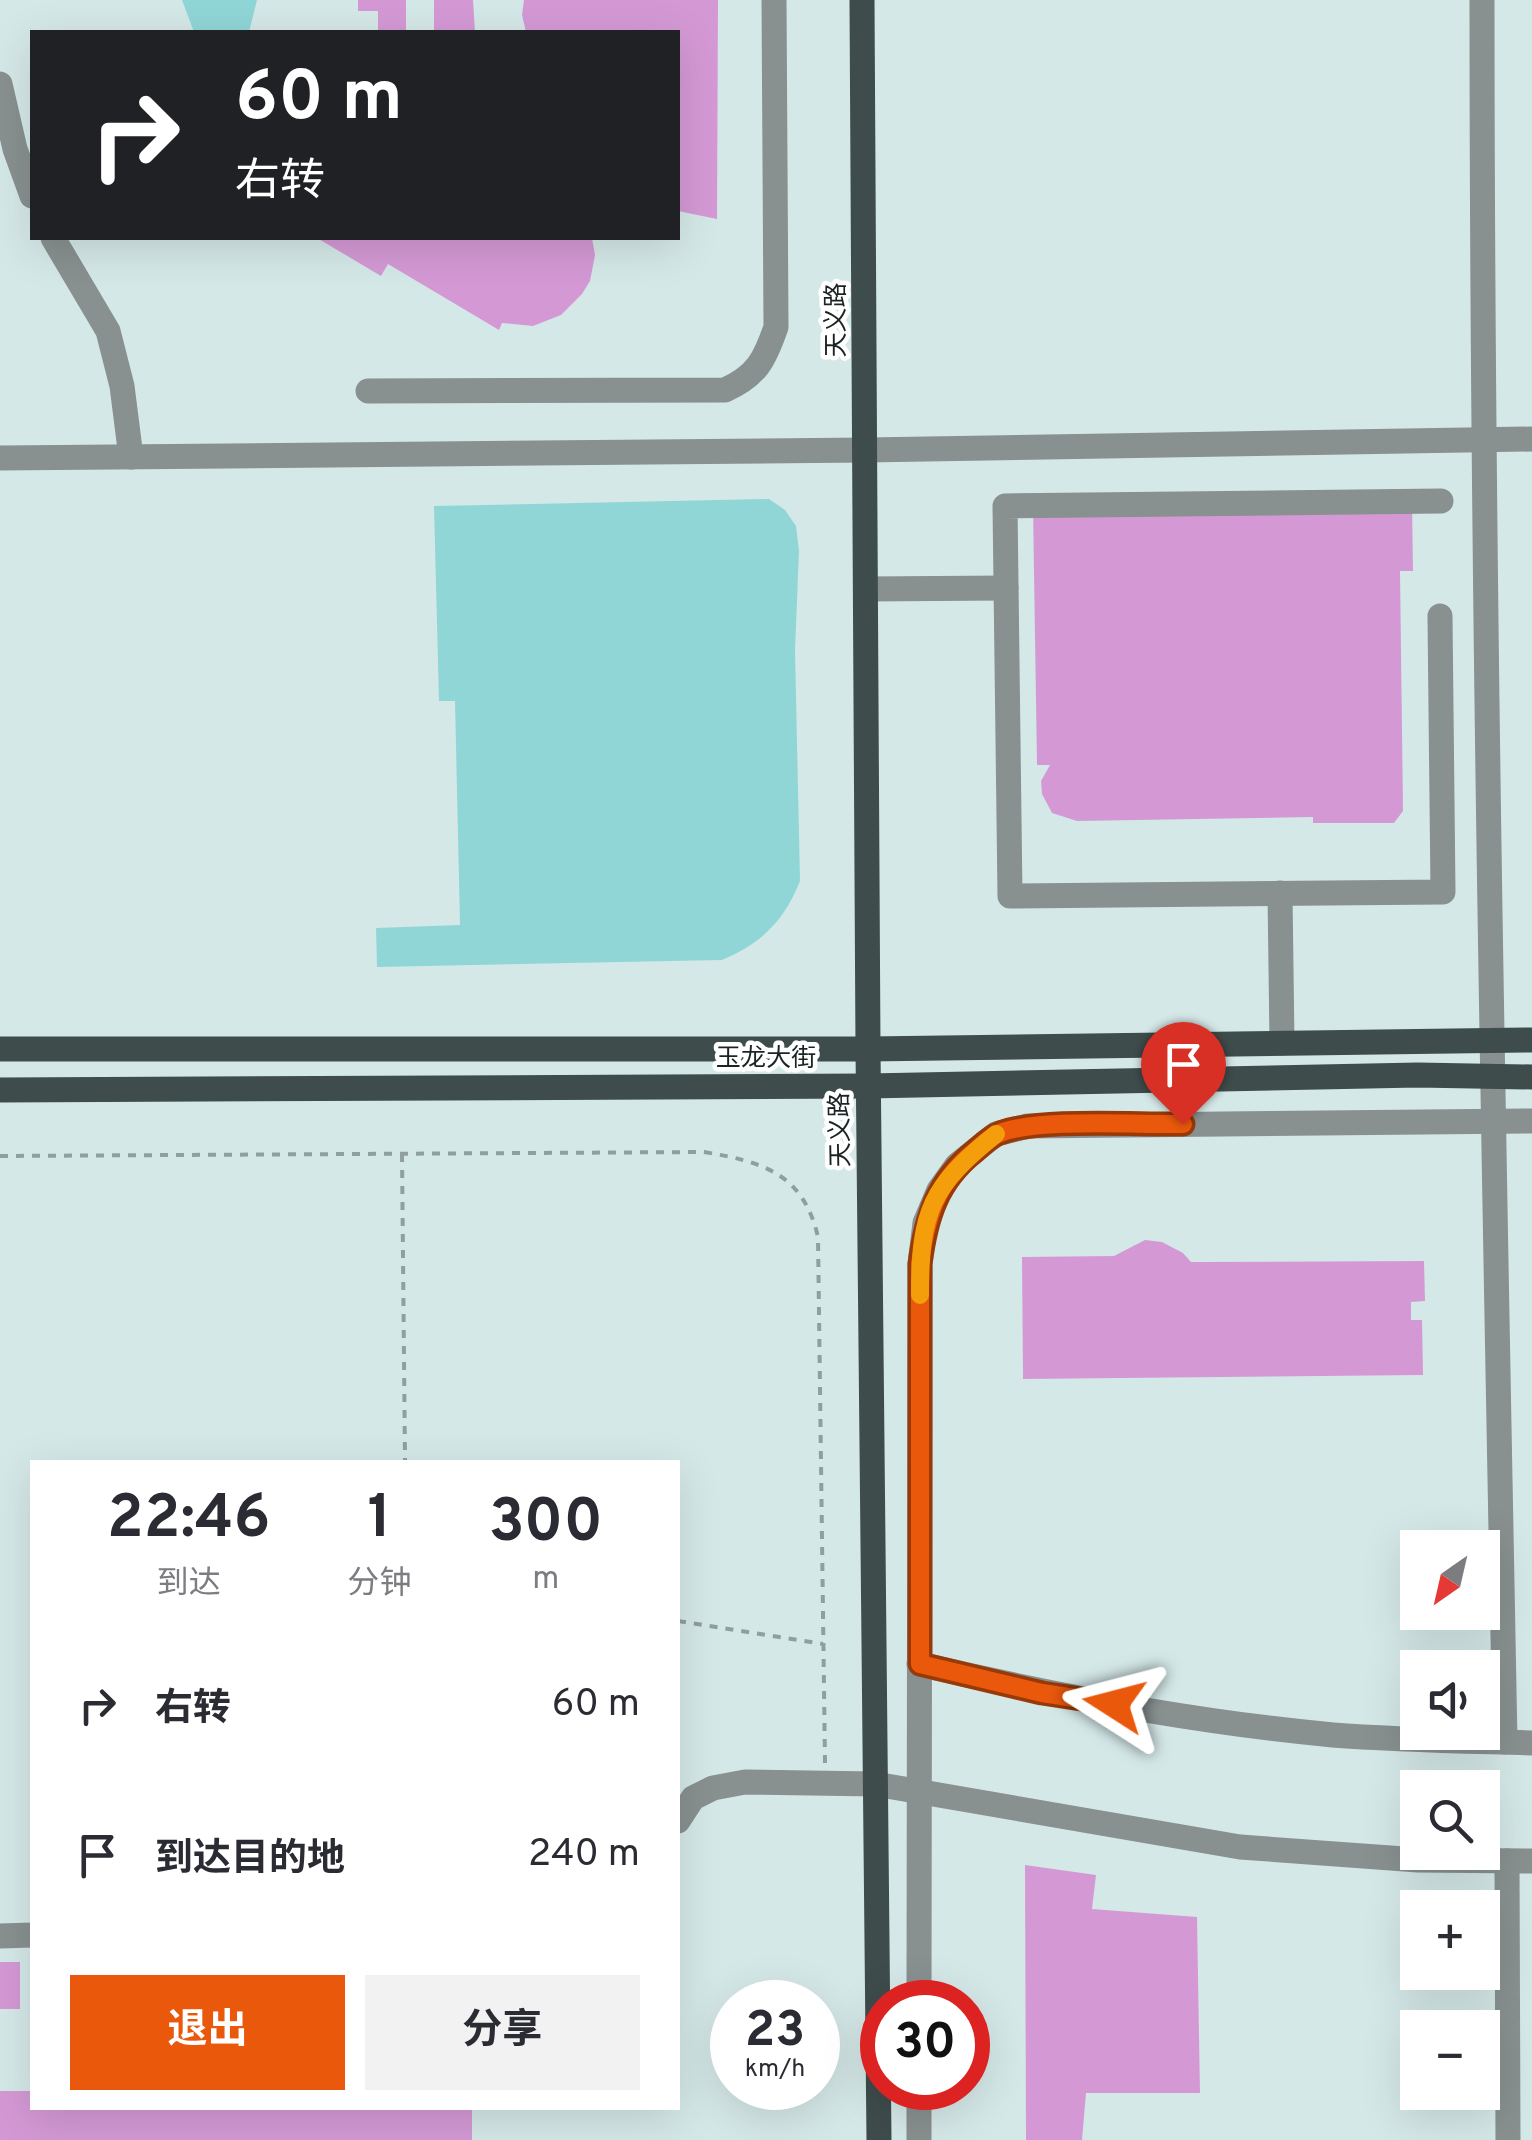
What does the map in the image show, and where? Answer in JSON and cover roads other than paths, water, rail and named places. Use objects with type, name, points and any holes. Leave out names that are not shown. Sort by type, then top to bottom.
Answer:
[{"type":"main road","name":"天义路","points":[[862,0],[879,2140]]},
{"type":"main road","name":"玉龙大街","points":[[0,1049],[868,1049],[1532,1040]]},
{"type":"main road","name":"玉龙大街","points":[[0,1090],[868,1086],[1418,1074],[1532,1077]]},
{"type":"street","points":[[368,390],[726,390],[748,380],[767,354],[776,326],[774,0]]},
{"type":"street","points":[[1482,0],[1492,1076],[1506,1742]]},
{"type":"street","points":[[0,84],[15,150],[30,191]]},
{"type":"street","points":[[53,240],[108,331],[122,386],[130,456]]},
{"type":"street","points":[[0,458],[1532,439]]},
{"type":"street","points":[[1440,616],[1443,892],[1010,896],[1005,506],[1441,501]]},
{"type":"street","points":[[866,590],[1006,588]]},
{"type":"street","points":[[1280,894],[1282,1043]]},
{"type":"street","points":[[919,1980],[920,1264],[925,1223],[939,1190],[957,1165],[996,1134],[1028,1126],[1532,1121]]},
{"type":"street","points":[[920,1664],[1042,1693],[1223,1722],[1335,1735],[1532,1743]]},
{"type":"street","points":[[680,1818],[692,1798],[712,1788],[745,1782],[875,1784],[1240,1847],[1418,1860],[1520,1861],[1508,2140]]},
{"type":"street","points":[[0,1936],[30,1936]]},
{"type":"street","points":[[919,2110],[919,2140]]}]
